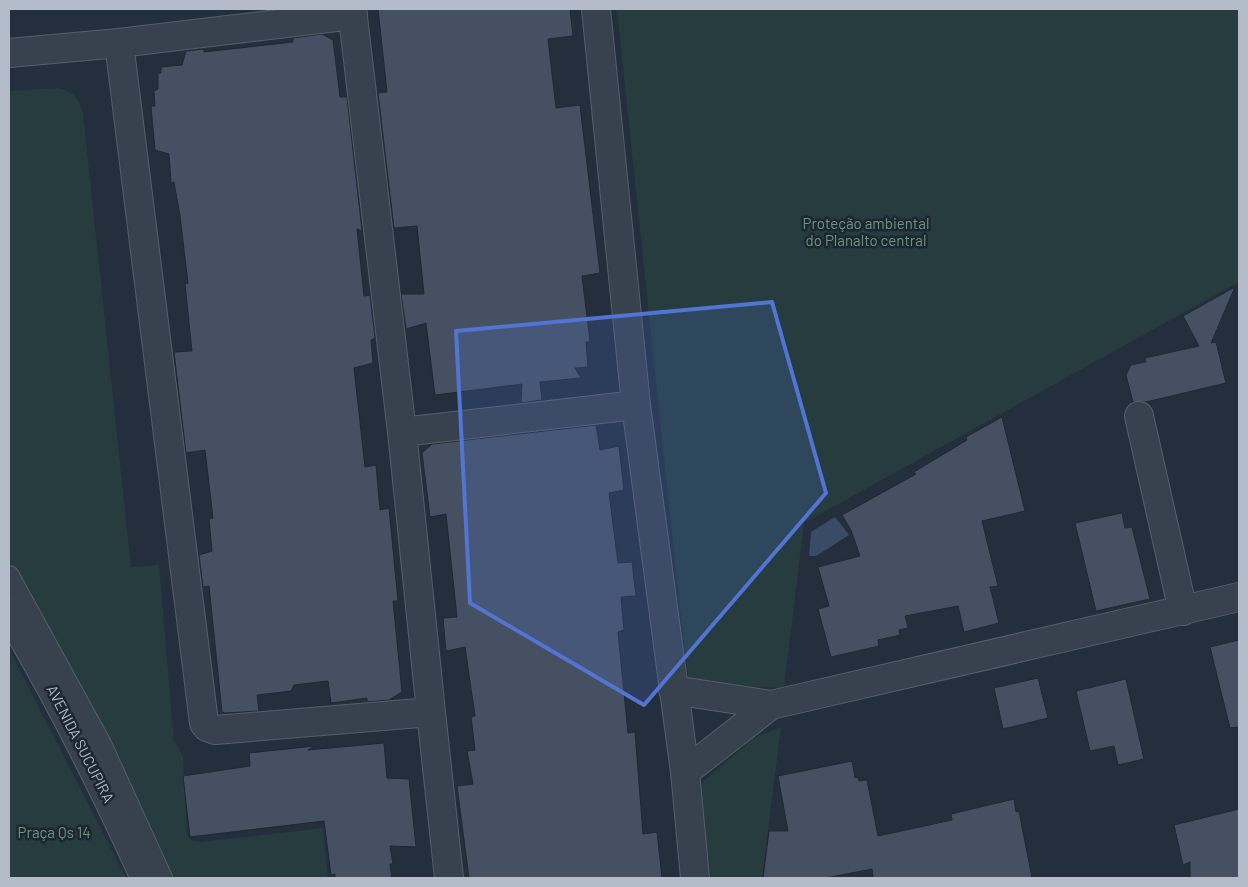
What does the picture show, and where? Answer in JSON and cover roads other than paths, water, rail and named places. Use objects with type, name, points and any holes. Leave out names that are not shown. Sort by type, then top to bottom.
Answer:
[{"type":"street","points":[[596,9],[636,406],[685,772],[694,878]]},
{"type":"street","points":[[9,54],[120,43],[353,12],[402,432],[450,878]]},
{"type":"street","points":[[120,43],[204,722],[207,727],[215,730],[431,712]]},
{"type":"street","points":[[402,432],[636,406]]},
{"type":"street","points":[[1139,416],[1183,611]]},
{"type":"street","points":[[9,576],[101,744],[162,878]]},
{"type":"street","points":[[673,690],[771,705],[1239,598]]},
{"type":"street","name":"AVENIDA SUCUPIRA","points":[[9,614],[42,668],[77,736],[144,878]]},
{"type":"street","points":[[685,772],[771,705]]},
{"type":"water","points":[[835,517],[849,535],[816,556],[809,556],[811,532]]},
{"type":"park label","name":"Proteção ambiental do Planalto central","points":[[866,232]]},
{"type":"park label","name":"Praça Qs 14","points":[[54,833]]}]
